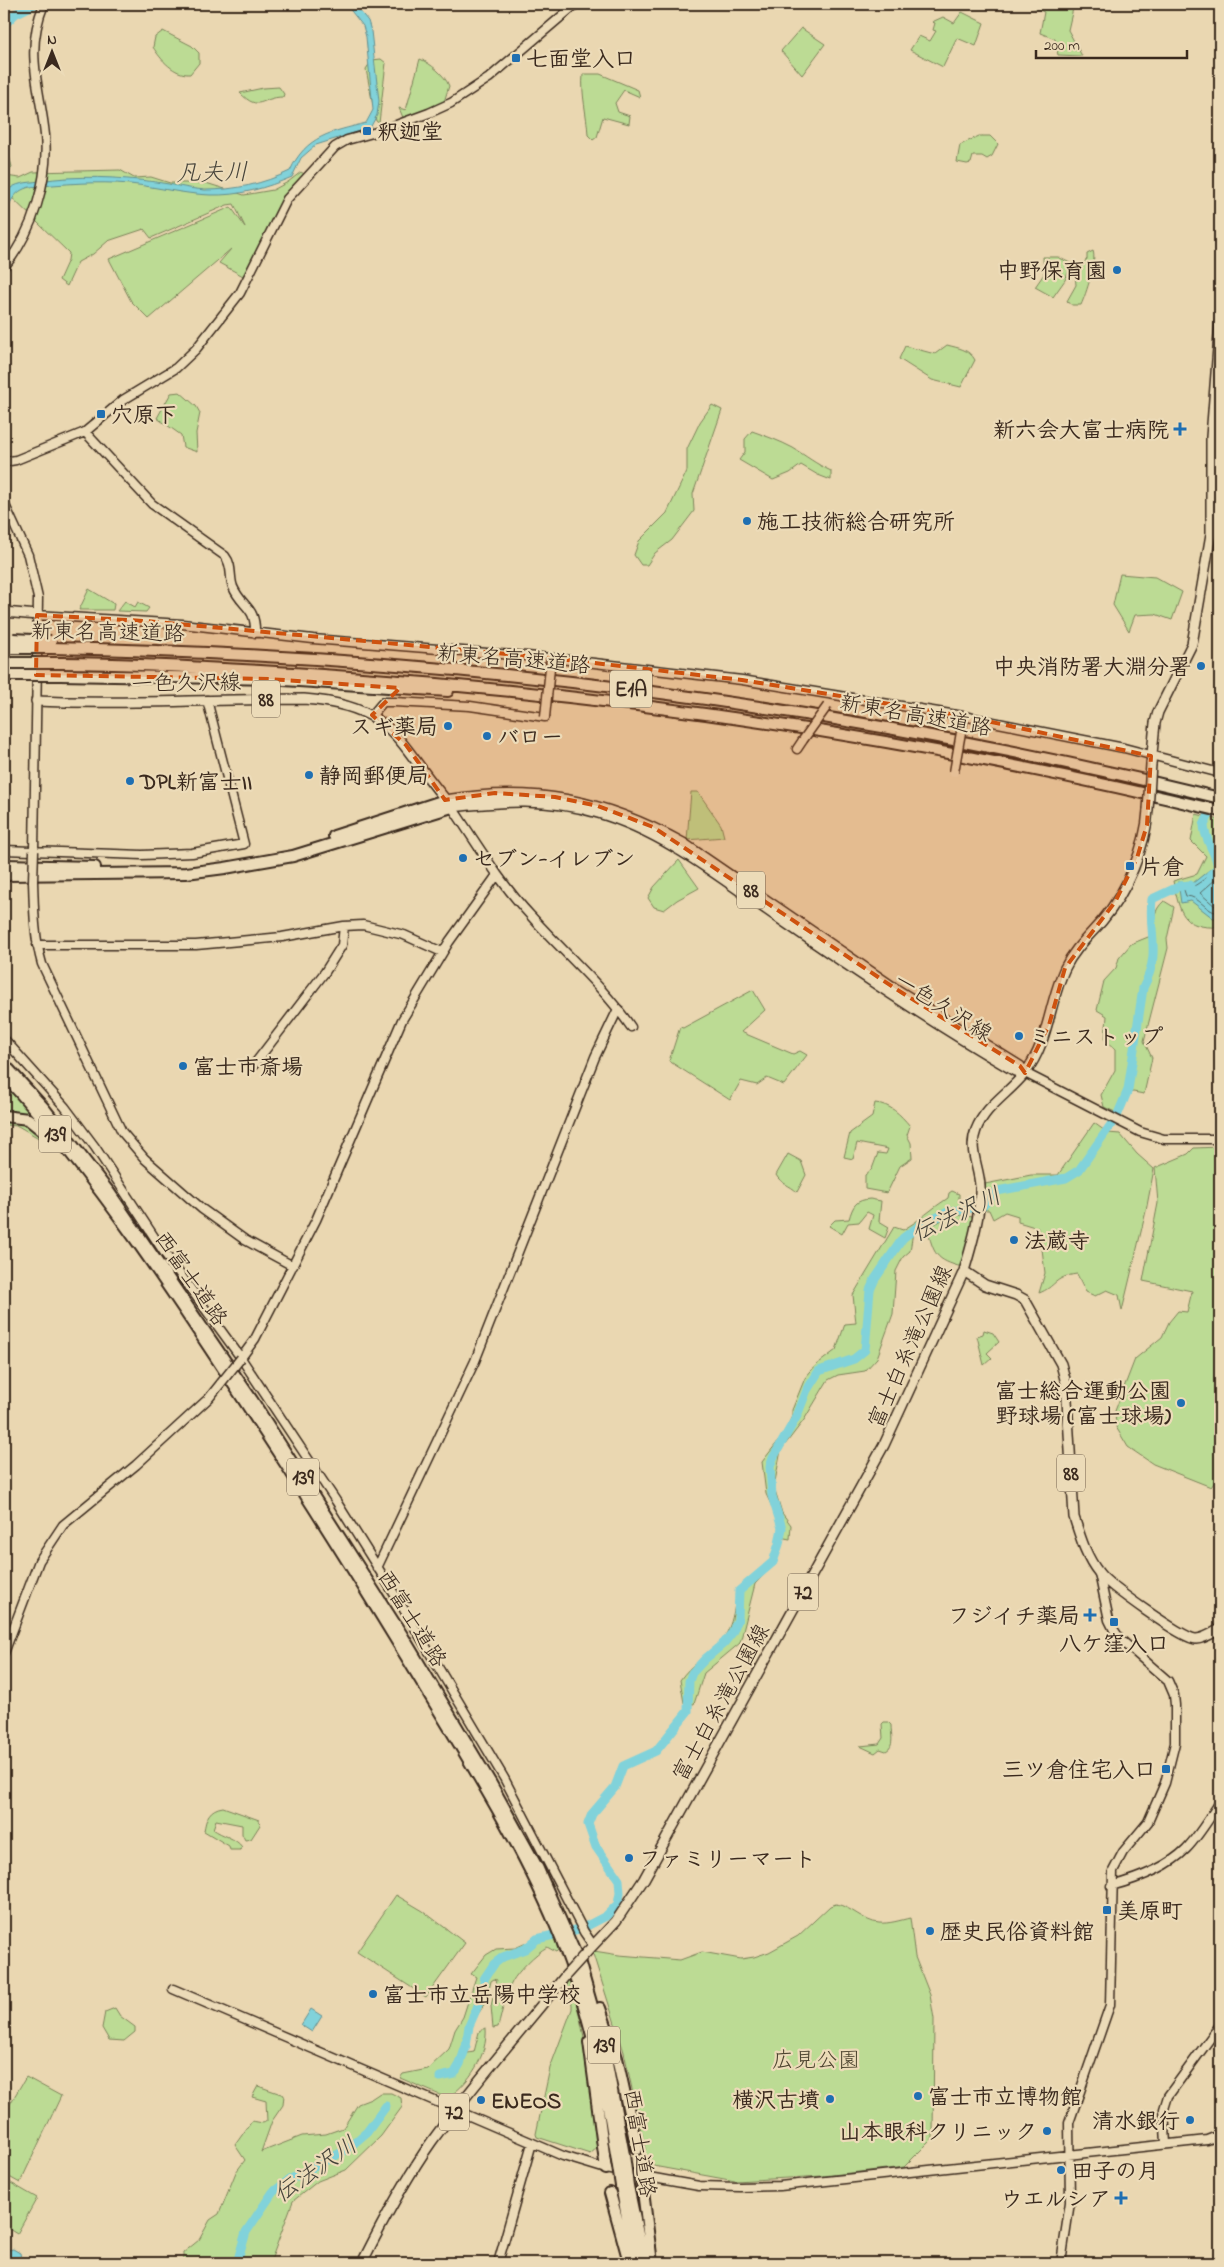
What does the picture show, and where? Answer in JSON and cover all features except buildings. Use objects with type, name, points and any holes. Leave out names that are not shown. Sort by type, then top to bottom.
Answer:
[{"type":"highway","name":"新東名高速道路","points":[[8,643],[203,652],[498,675],[734,702],[920,733],[1031,755],[1220,798]]},
{"type":"highway","name":"新東名高速道路","points":[[4,663],[60,663],[271,672],[436,683],[628,704],[759,722],[947,753],[1220,811]]},
{"type":"highway","points":[[4,675],[60,674],[269,679],[628,704]]},
{"type":"highway","points":[[4,865],[139,868],[223,862],[289,850],[448,803]]},
{"type":"highway","points":[[4,875],[186,873],[225,868],[293,856],[448,803]]},
{"type":"highway","points":[[4,1054],[44,1102],[106,1194]]},
{"type":"highway","name":"西富士道路","points":[[4,1064],[44,1108],[106,1194],[220,1364],[352,1568],[500,1816],[557,1920],[565,1942],[594,2038],[620,2154]]},
{"type":"highway","name":"西富士道路","points":[[4,1075],[106,1194]]},
{"type":"highway","points":[[4,1116],[17,1116],[28,1119],[43,1130],[106,1194]]},
{"type":"highway","points":[[565,1942],[588,2037],[606,2170]]},
{"type":"highway","name":"西富士道路","points":[[565,1942],[580,1964],[604,2048],[636,2263]]},
{"type":"highway","points":[[580,1964],[591,1986],[610,2038],[637,2150]]},
{"type":"highway","points":[[641,2175],[652,2263]]},
{"type":"highway","name":"西富士道路","points":[[625,2186],[644,2263]]},
{"type":"highway","points":[[610,2192],[630,2263]]},
{"type":"main road","name":"富士白糸滝公園線","points":[[362,2263],[402,2188],[432,2142],[566,1975],[616,1921],[644,1879],[884,1445],[964,1271],[972,1245],[980,1186],[972,1146],[975,1132],[986,1113],[1025,1073],[1037,1053],[1049,1025],[1065,968],[1084,940],[1109,911],[1144,841],[1155,723],[1158,712],[1192,644],[1212,534],[1211,437],[1220,322]]},
{"type":"main road","points":[[4,612],[38,615]]},
{"type":"main road","name":"一色久沢線","points":[[36,702],[104,704],[207,700],[325,701],[358,709],[372,715],[391,729],[406,745],[448,803],[528,801],[555,803],[597,812],[630,824],[691,859],[954,1036],[1015,1071],[1025,1073]]},
{"type":"main road","name":"88","points":[[964,1271],[985,1285],[1024,1300],[1061,1364],[1067,1389],[1074,1517],[1080,1538],[1099,1573],[1126,1596],[1186,1637],[1201,1638],[1220,1629]]},
{"type":"street","points":[[4,267],[15,252],[29,224],[42,178],[45,136],[33,54],[37,24],[44,4]]},
{"type":"street","points":[[4,462],[16,460],[85,432],[123,400],[176,368],[196,349],[240,293],[287,199],[335,147],[346,140],[420,117],[451,103],[490,78],[576,4]]},
{"type":"street","points":[[85,432],[152,504],[225,556],[229,561],[232,586],[255,618],[255,633]]},
{"type":"street","points":[[4,503],[28,555],[38,598],[33,881],[34,923],[37,945],[48,979],[122,1132],[145,1159],[202,1209],[245,1240],[293,1266]]},
{"type":"street","points":[[38,615],[154,621],[255,633],[436,650],[551,658],[742,680],[836,695],[1124,748],[1151,760],[1220,773]]},
{"type":"street","points":[[372,715],[383,702],[394,702],[470,706],[545,717],[551,658]]},
{"type":"street","points":[[797,749],[836,695]]},
{"type":"street","points":[[4,850],[142,855],[192,853],[244,844],[207,700]]},
{"type":"street","points":[[954,774],[963,719]]},
{"type":"street","points":[[448,803],[497,875],[529,915],[618,1009],[631,1027]]},
{"type":"street","points":[[4,1653],[39,1561],[63,1525],[136,1465],[209,1398],[255,1340],[316,1220],[402,1020],[442,952],[497,875]]},
{"type":"street","points":[[37,945],[196,945],[282,937],[344,926],[364,925],[404,935],[442,952]]},
{"type":"street","points":[[253,1066],[325,972],[342,946],[344,926]]},
{"type":"street","points":[[377,1568],[475,1361],[596,1057],[618,1009]]},
{"type":"street","points":[[4,1039],[65,1107],[95,1147],[166,1254],[241,1358],[377,1568],[504,1778],[579,1923],[593,1945]]},
{"type":"street","points":[[1025,1073],[1125,1126],[1164,1139],[1220,1139]]},
{"type":"street","points":[[1061,2263],[1070,2202],[1068,2138],[1071,2115],[1099,2041],[1110,2005],[1111,1886],[1115,1864],[1148,1822],[1165,1783],[1176,1743],[1174,1694],[1168,1681],[1120,1638],[1114,1630],[1109,1620],[1099,1573]]},
{"type":"street","points":[[1111,1886],[1132,1880],[1158,1867],[1187,1848],[1220,1802]]},
{"type":"street","points":[[173,1989],[563,2156],[606,2170],[699,2186],[780,2186],[1069,2153],[1207,2140],[1220,2135]]},
{"type":"street","points":[[1166,2144],[1164,2109],[1168,2096],[1220,2025]]},
{"type":"street","points":[[498,2263],[532,2143]]},
{"type":"highlighted area","points":[[37,615],[145,621],[551,658],[742,680],[963,716],[1151,756],[1147,825],[1137,858],[1115,902],[1065,968],[1049,1025],[1025,1073],[1020,1066],[896,989],[653,827],[598,806],[555,797],[495,793],[445,800],[406,745],[372,715],[400,688],[269,679],[36,675]]},
{"type":"green space","points":[[1027,4],[1074,4],[1068,30],[1082,56],[1058,55],[1055,39],[1040,33],[1044,12]]},
{"type":"green space","points":[[962,12],[984,23],[976,46],[957,38],[943,67],[910,50],[919,36],[930,41],[936,31],[933,30],[935,23],[932,22],[943,17],[954,23]]},
{"type":"green space","points":[[801,28],[825,44],[802,75],[781,51]]},
{"type":"green space","points":[[163,31],[192,46],[199,53],[199,63],[190,74],[184,74],[173,69],[164,62],[153,47],[155,37]]},
{"type":"green space","points":[[381,59],[386,63],[379,123],[376,121],[366,69],[372,60]]},
{"type":"green space","points":[[420,59],[437,70],[449,86],[444,102],[439,106],[404,120],[399,108],[406,110]]},
{"type":"green space","points":[[583,74],[600,74],[638,90],[640,97],[624,90],[615,103],[618,112],[630,116],[629,124],[603,117],[597,137],[593,140],[588,135]]},
{"type":"green space","points":[[279,87],[284,94],[283,97],[257,103],[252,102],[240,93],[263,88]]},
{"type":"green space","points":[[979,136],[990,136],[998,144],[992,156],[987,159],[982,156],[973,156],[971,163],[967,164],[957,162],[960,145]]},
{"type":"green space","points":[[6,145],[12,167],[5,176],[20,178],[33,172],[120,170],[134,178],[151,177],[170,183],[206,183],[244,195],[273,190],[301,172],[304,174],[280,205],[245,277],[219,263],[231,249],[149,319],[131,301],[109,259],[231,207],[245,227],[234,204],[227,205],[151,238],[144,229],[108,241],[93,254],[78,262],[67,286],[59,280],[69,253],[6,192],[4,196],[4,147]]},
{"type":"green space","points":[[1093,251],[1094,262],[1083,300],[1081,305],[1072,305],[1067,301],[1076,285],[1075,274],[1087,259],[1087,254]]},
{"type":"green space","points":[[1043,257],[1058,257],[1072,264],[1065,280],[1053,297],[1035,287],[1044,274]]},
{"type":"green space","points":[[947,345],[966,351],[975,360],[961,387],[932,380],[899,359],[905,346],[935,354]]},
{"type":"green space","points":[[180,392],[196,406],[200,413],[196,433],[197,452],[183,447],[181,435],[157,418],[171,393]]},
{"type":"green space","points":[[712,405],[722,410],[693,494],[694,511],[672,540],[655,553],[647,565],[641,565],[634,555],[639,541],[667,513],[687,471],[687,449],[700,422]]},
{"type":"green space","points":[[752,431],[788,445],[831,471],[831,480],[801,465],[790,473],[773,480],[739,460],[745,452],[745,439]]},
{"type":"green space","points":[[1120,574],[1155,577],[1182,592],[1172,620],[1155,614],[1135,615],[1129,631],[1113,605]]},
{"type":"green space","points":[[89,589],[114,604],[113,610],[79,610]]},
{"type":"green space","points":[[125,601],[135,607],[138,602],[149,608],[146,612],[117,611]]},
{"type":"green space","points":[[691,792],[698,792],[721,825],[724,837],[687,840]]},
{"type":"green space","points":[[1196,814],[1220,820],[1220,927],[1207,927],[1190,922],[1181,910],[1173,881],[1197,874],[1206,856],[1191,841]]},
{"type":"green space","points":[[679,860],[699,888],[677,900],[664,910],[654,907],[648,898],[654,887]]},
{"type":"green space","points":[[1164,901],[1174,907],[1167,939],[1168,948],[1144,1041],[1152,1058],[1144,1094],[1133,1092],[1124,1094],[1123,1106],[1115,1112],[1104,1107],[1101,1095],[1115,1070],[1115,1049],[1105,1040],[1107,1016],[1097,1010],[1104,981],[1116,968],[1119,958],[1131,944],[1153,935],[1154,916]]},
{"type":"green space","points":[[753,990],[765,1010],[741,1032],[793,1054],[800,1051],[807,1055],[784,1085],[767,1078],[757,1085],[741,1081],[730,1100],[669,1061],[680,1027],[683,1028]]},
{"type":"green space","points":[[4,1080],[49,1131],[42,1140],[18,1126],[4,1125]]},
{"type":"green space","points":[[875,1103],[885,1105],[894,1110],[910,1126],[907,1135],[911,1143],[912,1158],[900,1166],[887,1193],[865,1189],[865,1175],[872,1169],[878,1153],[886,1154],[888,1149],[857,1143],[853,1159],[844,1157],[850,1133],[872,1117]]},
{"type":"green space","points":[[1094,1123],[1108,1133],[1120,1134],[1137,1154],[1154,1169],[1122,1311],[1119,1295],[1107,1290],[1095,1296],[1086,1292],[1077,1274],[1063,1277],[1045,1291],[1039,1293],[1045,1273],[1042,1249],[1035,1244],[1038,1228],[1018,1222],[1018,1216],[1005,1212],[993,1219],[989,1210],[982,1210],[985,1184],[1031,1175],[1058,1175]]},
{"type":"green space","points":[[1220,1147],[1220,1475],[1211,1487],[1153,1464],[1128,1447],[1116,1427],[1115,1411],[1135,1359],[1162,1337],[1169,1322],[1178,1311],[1187,1312],[1192,1291],[1143,1281],[1158,1203],[1155,1168],[1188,1154],[1194,1148]]},
{"type":"green space","points":[[788,1154],[801,1161],[806,1175],[797,1192],[776,1175]]},
{"type":"green space","points":[[952,1191],[959,1194],[959,1201],[970,1200],[972,1211],[948,1210],[913,1232],[910,1251],[903,1257],[896,1271],[893,1314],[877,1358],[865,1371],[838,1375],[828,1380],[804,1420],[781,1450],[774,1487],[782,1513],[791,1525],[790,1539],[779,1537],[779,1522],[766,1494],[762,1462],[783,1435],[792,1416],[792,1410],[805,1378],[816,1365],[836,1350],[845,1324],[856,1323],[853,1295],[894,1227],[903,1230],[948,1198],[949,1193]]},
{"type":"green space","points":[[870,1199],[881,1201],[879,1221],[889,1227],[885,1238],[869,1229],[873,1215],[867,1212],[859,1222],[848,1223],[842,1234],[829,1226],[835,1220],[849,1219],[852,1210],[858,1202]]},
{"type":"green space","points":[[959,1215],[973,1217],[971,1237],[962,1267],[946,1262],[937,1255],[927,1228],[948,1217]]},
{"type":"green space","points":[[984,1330],[993,1333],[999,1342],[987,1353],[992,1358],[984,1365],[977,1336],[983,1334]]},
{"type":"green space","points":[[773,1562],[755,1584],[740,1643],[704,1673],[694,1704],[684,1703],[680,1680],[684,1674],[715,1648],[725,1636],[729,1629],[735,1606],[737,1590],[767,1564]]},
{"type":"green space","points":[[888,1722],[891,1725],[892,1740],[889,1749],[886,1751],[880,1749],[875,1753],[860,1746],[879,1744],[883,1738],[882,1724]]},
{"type":"green space","points":[[223,1807],[259,1820],[260,1825],[251,1839],[245,1840],[242,1834],[242,1825],[216,1820],[213,1829],[236,1841],[242,1847],[240,1850],[230,1850],[229,1846],[204,1831],[211,1812]]},
{"type":"green space","points":[[396,1895],[423,1911],[465,1943],[426,1997],[357,1952]]},
{"type":"green space","name":"広見公園","points":[[836,1904],[879,1923],[895,1922],[910,1918],[915,1957],[930,1995],[934,2019],[933,2138],[904,2167],[823,2176],[735,2181],[648,2165],[642,2158],[645,2149],[624,2052],[593,1954],[594,1951],[680,1960],[702,1952],[741,1959],[754,1957],[769,1952],[798,1936],[830,1906]]},
{"type":"green space","points":[[553,1931],[558,1950],[556,1952],[547,1947],[518,1973],[507,1993],[498,2027],[493,2028],[491,2006],[497,1980],[491,1981],[486,2002],[471,2025],[465,2047],[468,2053],[474,2052],[479,2032],[486,2028],[484,2048],[470,2077],[463,2085],[447,2098],[400,2078],[403,2074],[428,2069],[449,2049],[455,2030],[463,2017],[476,1977],[471,1974],[486,1955],[496,1949],[515,1948]]},
{"type":"green space","points":[[569,1977],[584,2037],[599,2139],[597,2148],[590,2154],[537,2137],[536,2134],[550,2068],[572,2009],[566,1983],[566,1979]]},
{"type":"green space","points":[[115,2008],[120,2016],[135,2027],[135,2032],[124,2041],[109,2040],[102,2028],[105,2012]]},
{"type":"green space","points":[[26,2077],[61,2096],[20,2183],[4,2174],[4,2114]]},
{"type":"green space","points":[[258,2086],[284,2095],[283,2105],[272,2121],[261,2152],[302,2136],[326,2134],[343,2128],[358,2104],[380,2093],[391,2093],[401,2098],[402,2107],[381,2136],[346,2170],[318,2181],[293,2201],[270,2263],[183,2263],[183,2253],[199,2240],[210,2220],[219,2214],[236,2172],[245,2160],[235,2145],[252,2121],[263,2123],[267,2121],[266,2101],[252,2097]]},
{"type":"green space","points":[[4,2179],[37,2198],[17,2234],[4,2226]]},
{"type":"water","points":[[342,4],[354,4],[368,21],[371,31],[379,101],[377,115],[370,128],[316,145],[301,158],[292,177],[252,190],[210,195],[130,184],[67,184],[30,187],[16,195],[10,203],[4,218],[4,202],[7,192],[13,186],[54,179],[83,177],[127,179],[205,190],[227,189],[259,183],[290,171],[296,159],[312,142],[342,129],[366,123],[373,110],[366,37],[363,26],[348,7]]},
{"type":"water","points":[[1213,867],[1220,868],[1220,918],[1213,918],[1191,901],[1181,903],[1178,882],[1193,883]]},
{"type":"water","points":[[311,2009],[322,2016],[312,2032],[301,2025]]},
{"type":"water","points":[[13,2249],[20,2253],[21,2258],[18,2263],[4,2263],[4,2257],[8,2250]]},
{"type":"waterway","points":[[4,25],[15,14],[35,4]]},
{"type":"waterway","points":[[4,147],[4,155]]},
{"type":"waterway","name":"伝法沢川","points":[[1210,875],[1218,868],[1206,836],[1204,825],[1209,815],[1220,808]]},
{"type":"waterway","name":"伝法沢川","points":[[440,2077],[454,2074],[460,2064],[466,2046],[469,2026],[484,1992],[484,1979],[494,1964],[503,1957],[525,1949],[537,1939],[583,1928],[606,1916],[618,1904],[620,1893],[619,1880],[596,1847],[588,1824],[592,1814],[615,1787],[623,1766],[656,1751],[688,1711],[689,1681],[692,1673],[732,1633],[738,1619],[739,1591],[773,1562],[782,1528],[772,1496],[770,1467],[773,1458],[797,1416],[807,1390],[819,1371],[854,1359],[865,1350],[870,1290],[875,1279],[903,1238],[919,1226],[948,1212],[983,1206],[997,1191],[1066,1178],[1079,1170],[1117,1116],[1128,1090],[1143,988],[1152,964],[1152,899],[1180,886],[1190,885]]},
{"type":"waterway","name":"伝法沢川","points":[[237,2263],[246,2232],[273,2192],[289,2180],[346,2150],[367,2132],[386,2106]]},
{"type":"place","name":"七面堂入口","points":[[516,58]]},
{"type":"place","name":"釈迦堂","points":[[367,131]]},
{"type":"place","name":"中野保育園","points":[[1117,270]]},
{"type":"place","name":"穴原下","points":[[101,414]]},
{"type":"place","name":"新六会大富士病院","points":[[1180,429]]},
{"type":"place","name":"施工技術総合研究所","points":[[747,521]]},
{"type":"place","name":"中央消防署大淵分署","points":[[1201,666]]},
{"type":"place","name":"スギ薬局","points":[[448,726]]},
{"type":"place","name":"バロー","points":[[487,736]]},
{"type":"place","name":"静岡郵便局","points":[[309,775]]},
{"type":"place","name":"DPL新富士II","points":[[130,781]]},
{"type":"place","name":"セブン-イレブン","points":[[463,858]]},
{"type":"place","name":"片倉","points":[[1130,866]]},
{"type":"place","name":"ミニストップ","points":[[1019,1036]]},
{"type":"place","name":"富士市斎場","points":[[183,1066]]},
{"type":"place","name":"法蔵寺","points":[[1014,1240]]},
{"type":"place","name":"富士総合運動公園 野球場 (富士球場)","points":[[1181,1403]]},
{"type":"place","name":"フジイチ薬局","points":[[1090,1615]]},
{"type":"place","name":"八ケ窪入口","points":[[1114,1622]]},
{"type":"place","name":"三ツ倉住宅入口","points":[[1166,1769]]},
{"type":"place","name":"ファミリーマート","points":[[629,1858]]},
{"type":"place","name":"美原町","points":[[1107,1910]]},
{"type":"place","name":"歴史民俗資料館","points":[[930,1931]]},
{"type":"place","name":"富士市立岳陽中学校","points":[[373,1994]]},
{"type":"place","name":"富士市立博物館","points":[[918,2096]]},
{"type":"place","name":"横沢古墳","points":[[830,2099]]},
{"type":"place","name":"ENEOS","points":[[481,2100]]},
{"type":"place","name":"清水銀行","points":[[1190,2120]]},
{"type":"place","name":"山本眼科クリニック","points":[[1047,2131]]},
{"type":"place","name":"田子の月","points":[[1061,2170]]},
{"type":"place","name":"ウエルシア","points":[[1121,2198]]},
{"type":"water label","name":"凡夫川","points":[[212,172]]}]
